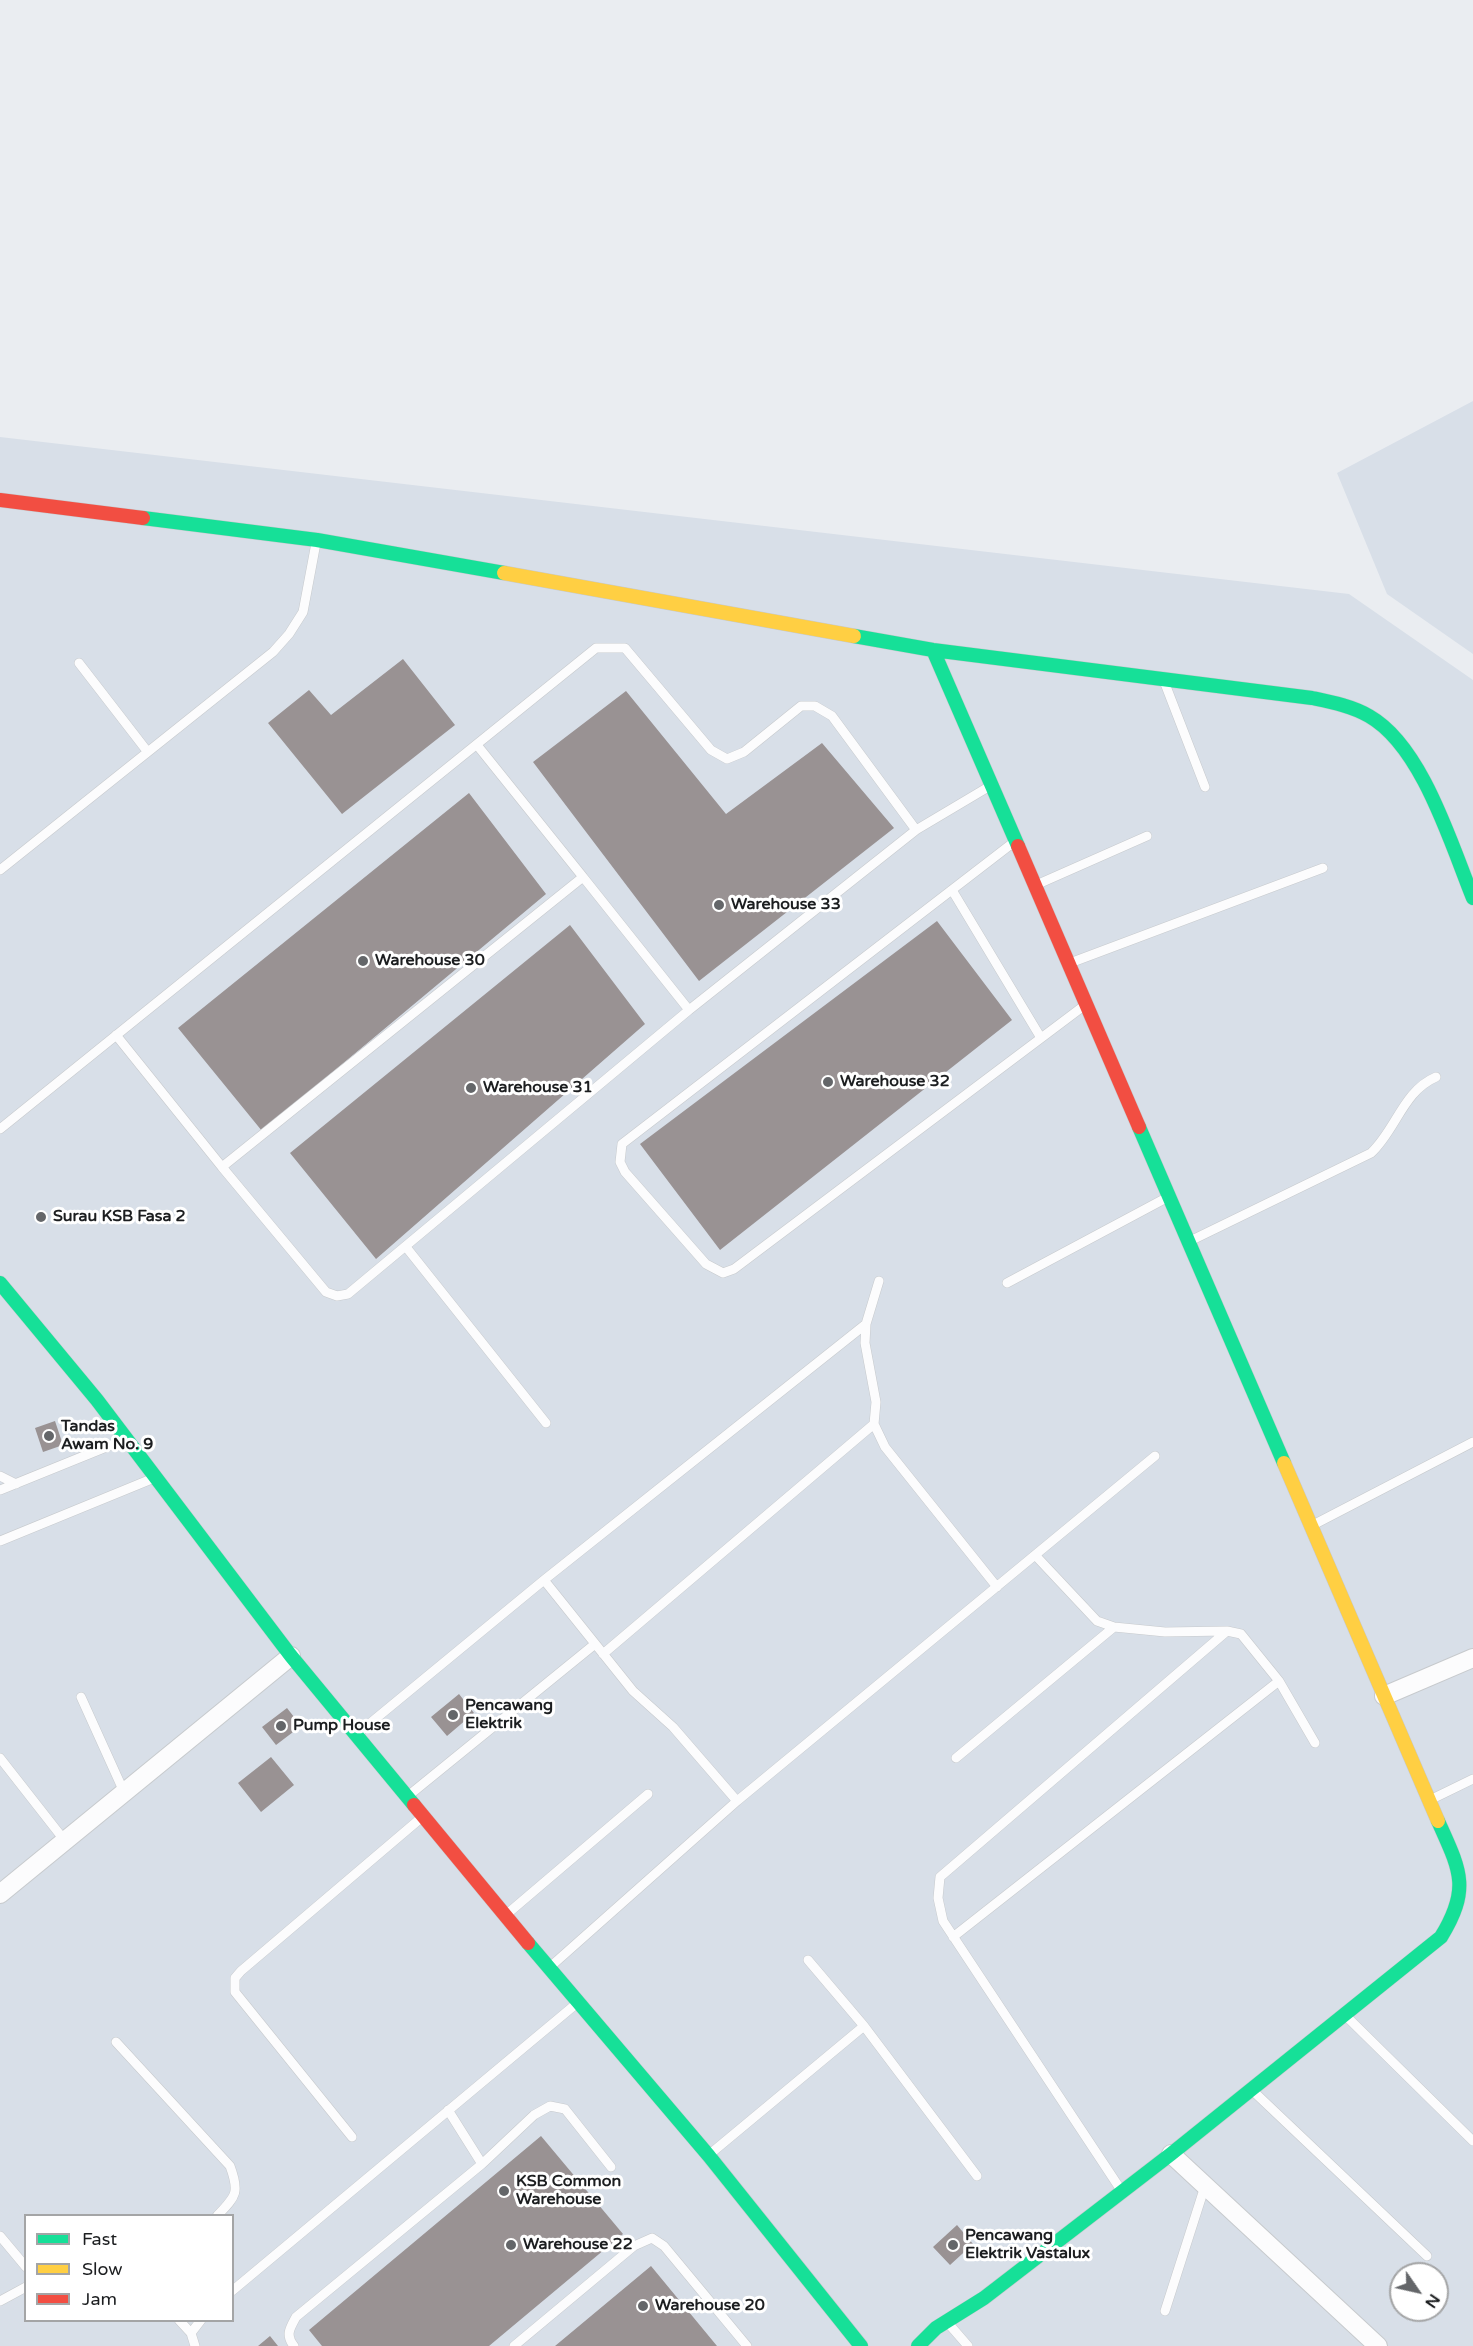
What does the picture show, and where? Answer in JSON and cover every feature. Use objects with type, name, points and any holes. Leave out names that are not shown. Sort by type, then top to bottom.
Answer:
[{"type":"street","points":[[0,500],[316,540],[933,650],[1312,698],[1350,706],[1378,721],[1402,746],[1421,776],[1473,898]]},
{"type":"street","points":[[918,2346],[936,2328],[984,2298],[1171,2154],[1441,1936],[1456,1912],[1461,1889],[1458,1866],[1430,1800],[933,650]]},
{"type":"street","points":[[0,1283],[97,1400],[291,1656],[355,1736],[577,2003],[709,2156],[861,2346]]},
{"type":"street","points":[[0,1894],[291,1656]]},
{"type":"street","points":[[1384,1696],[1473,1658]]},
{"type":"street","points":[[1171,2154],[1378,2346]]},
{"type":"lane","points":[[0,870],[273,652],[289,634],[303,612],[316,540]]},
{"type":"lane","points":[[0,1130],[596,648],[625,648],[711,750],[728,759],[744,752],[801,706],[815,706],[832,716],[916,830]]},
{"type":"lane","points":[[80,663],[147,751]]},
{"type":"lane","points":[[1164,679],[1205,787]]},
{"type":"lane","points":[[477,745],[688,1010]]},
{"type":"lane","points":[[116,1035],[326,1292],[337,1296],[348,1294],[688,1010],[916,830],[990,786]]},
{"type":"lane","points":[[1034,886],[1147,836]]},
{"type":"lane","points":[[1015,842],[622,1144],[620,1162],[625,1173],[706,1264],[723,1273],[734,1269],[1085,1005]]},
{"type":"lane","points":[[1067,964],[1323,868]]},
{"type":"lane","points":[[222,1167],[583,877]]},
{"type":"lane","points":[[952,890],[1041,1038]]},
{"type":"lane","points":[[1187,1242],[1371,1153],[1380,1145],[1405,1103],[1425,1082],[1436,1077]]},
{"type":"lane","points":[[1007,1283],[1168,1197]]},
{"type":"lane","points":[[406,1247],[546,1423]]},
{"type":"lane","points":[[879,1281],[866,1324],[865,1343],[876,1402],[874,1424],[885,1447],[998,1587]]},
{"type":"lane","points":[[355,1736],[544,1580],[866,1324]]},
{"type":"lane","points":[[603,1654],[874,1424]]},
{"type":"lane","points":[[0,1490],[126,1439]]},
{"type":"lane","points":[[1311,1526],[1473,1442]]},
{"type":"lane","points":[[549,1969],[737,1801],[1155,1456]]},
{"type":"lane","points":[[0,1476],[15,1484]]},
{"type":"lane","points":[[0,1541],[156,1478]]},
{"type":"lane","points":[[1035,1556],[1097,1621],[1114,1627],[1165,1632],[1227,1631],[1241,1634],[1279,1681],[1315,1743]]},
{"type":"lane","points":[[544,1580],[633,1691],[673,1727],[737,1801]]},
{"type":"lane","points":[[956,1758],[1114,1627]]},
{"type":"lane","points":[[1122,2192],[943,1921],[938,1898],[940,1877],[1227,1631]]},
{"type":"lane","points":[[407,1797],[595,1644]]},
{"type":"lane","points":[[953,1937],[1279,1681]]},
{"type":"lane","points":[[81,1697],[124,1792]]},
{"type":"lane","points":[[0,1758],[65,1840]]},
{"type":"lane","points":[[1430,1800],[1473,1779]]},
{"type":"lane","points":[[505,1916],[648,1794]]},
{"type":"lane","points":[[352,2138],[235,1992],[235,1978],[423,1817]]},
{"type":"lane","points":[[808,1960],[864,2026],[977,2176]]},
{"type":"lane","points":[[234,2288],[577,2003]]},
{"type":"lane","points":[[1345,2015],[1473,2141]]},
{"type":"lane","points":[[709,2156],[864,2026]]},
{"type":"lane","points":[[116,2042],[230,2166],[237,2184],[235,2197],[219,2214]]},
{"type":"lane","points":[[1251,2090],[1427,2256]]},
{"type":"lane","points":[[294,2346],[288,2330],[296,2317],[482,2164],[534,2115],[550,2106],[565,2109],[611,2167]]},
{"type":"lane","points":[[448,2110],[482,2164]]},
{"type":"lane","points":[[1165,2312],[1205,2186]]},
{"type":"lane","points":[[0,2236],[24,2265]]},
{"type":"lane","points":[[514,2346],[634,2246],[652,2238],[664,2246],[747,2346]]},
{"type":"lane","points":[[0,2301],[24,2288]]},
{"type":"lane","points":[[946,2321],[968,2346]]},
{"type":"lane","points":[[180,2322],[191,2332],[195,2346]]},
{"type":"lane","points":[[191,2332],[199,2322]]},
{"type":"shaded area","points":[[1473,401],[1473,654],[1387,594],[1337,473]]},
{"type":"shaded area","points":[[0,437],[1349,594],[1473,680],[1473,2346],[0,2346]]},
{"type":"building","points":[[403,659],[455,725],[342,814],[268,723],[309,690],[331,715]]},
{"type":"building","name":"Warehouse 33","points":[[626,691],[726,814],[822,743],[894,828],[699,981],[533,762]]},
{"type":"building","name":"Warehouse 30","points":[[469,793],[546,894],[262,1131],[178,1028]]},
{"type":"building","name":"Warehouse 32","points":[[937,921],[1012,1020],[720,1250],[640,1144]]},
{"type":"building","name":"Warehouse 31","points":[[570,925],[645,1024],[376,1259],[290,1153]]},
{"type":"building","name":"Tandas Awam No. 9","points":[[55,1421],[63,1445],[43,1452],[35,1428]]},
{"type":"building","name":"Pencawang Elektrik","points":[[459,1694],[474,1713],[447,1736],[431,1717]]},
{"type":"building","name":"Pump House","points":[[287,1708],[301,1726],[276,1745],[262,1727]]},
{"type":"building","points":[[271,1757],[294,1785],[261,1812],[238,1783]]},
{"type":"building","name":"Warehouse 22","points":[[541,2136],[623,2234],[489,2346],[322,2346],[309,2330]]},
{"type":"building","name":"Pencawang Elektrik Vastalux","points":[[957,2225],[973,2244],[950,2265],[933,2247]]},
{"type":"building","name":"Warehouse 20","points":[[651,2266],[717,2346],[555,2346]]},
{"type":"building","points":[[270,2336],[278,2346],[258,2346]]},
{"type":"traffic: fast","points":[[143,518],[317,540],[504,573]]},
{"type":"traffic: fast","points":[[854,636],[933,650],[1312,698],[1356,710],[1369,716],[1388,730],[1405,750],[1433,798],[1473,898]]},
{"type":"traffic: fast","points":[[933,650],[1018,846]]},
{"type":"traffic: fast","points":[[1139,1127],[1284,1463]]},
{"type":"traffic: fast","points":[[0,1283],[97,1400],[291,1656],[414,1805]]},
{"type":"traffic: fast","points":[[918,2346],[936,2328],[984,2298],[1171,2154],[1441,1937],[1456,1905],[1459,1879],[1457,1866],[1438,1821]]},
{"type":"traffic: fast","points":[[528,1943],[709,2156],[861,2346]]},
{"type":"traffic: slow","points":[[504,573],[854,636]]},
{"type":"traffic: slow","points":[[1284,1463],[1438,1821]]},
{"type":"traffic: jam","points":[[0,500],[143,518]]},
{"type":"traffic: jam","points":[[1018,846],[1139,1127]]},
{"type":"traffic: jam","points":[[414,1805],[528,1943]]},
{"type":"place","name":"Warehouse 33","points":[[719,905]]},
{"type":"place","name":"Warehouse 30","points":[[363,961]]},
{"type":"place","name":"Warehouse 32","points":[[828,1082]]},
{"type":"place","name":"Warehouse 31","points":[[471,1088]]},
{"type":"place","name":"Surau KSB Fasa 2","points":[[41,1217]]},
{"type":"place","name":"Tandas Awam No. 9","points":[[49,1436]]},
{"type":"place","name":"Pencawang Elektrik","points":[[453,1715]]},
{"type":"place","name":"Pump House","points":[[281,1726]]},
{"type":"place","name":"KSB Common Warehouse","points":[[504,2191]]},
{"type":"place","name":"Warehouse 22","points":[[511,2245]]},
{"type":"place","name":"Pencawang Elektrik Vastalux","points":[[953,2245]]},
{"type":"place","name":"Warehouse 20","points":[[643,2306]]}]
